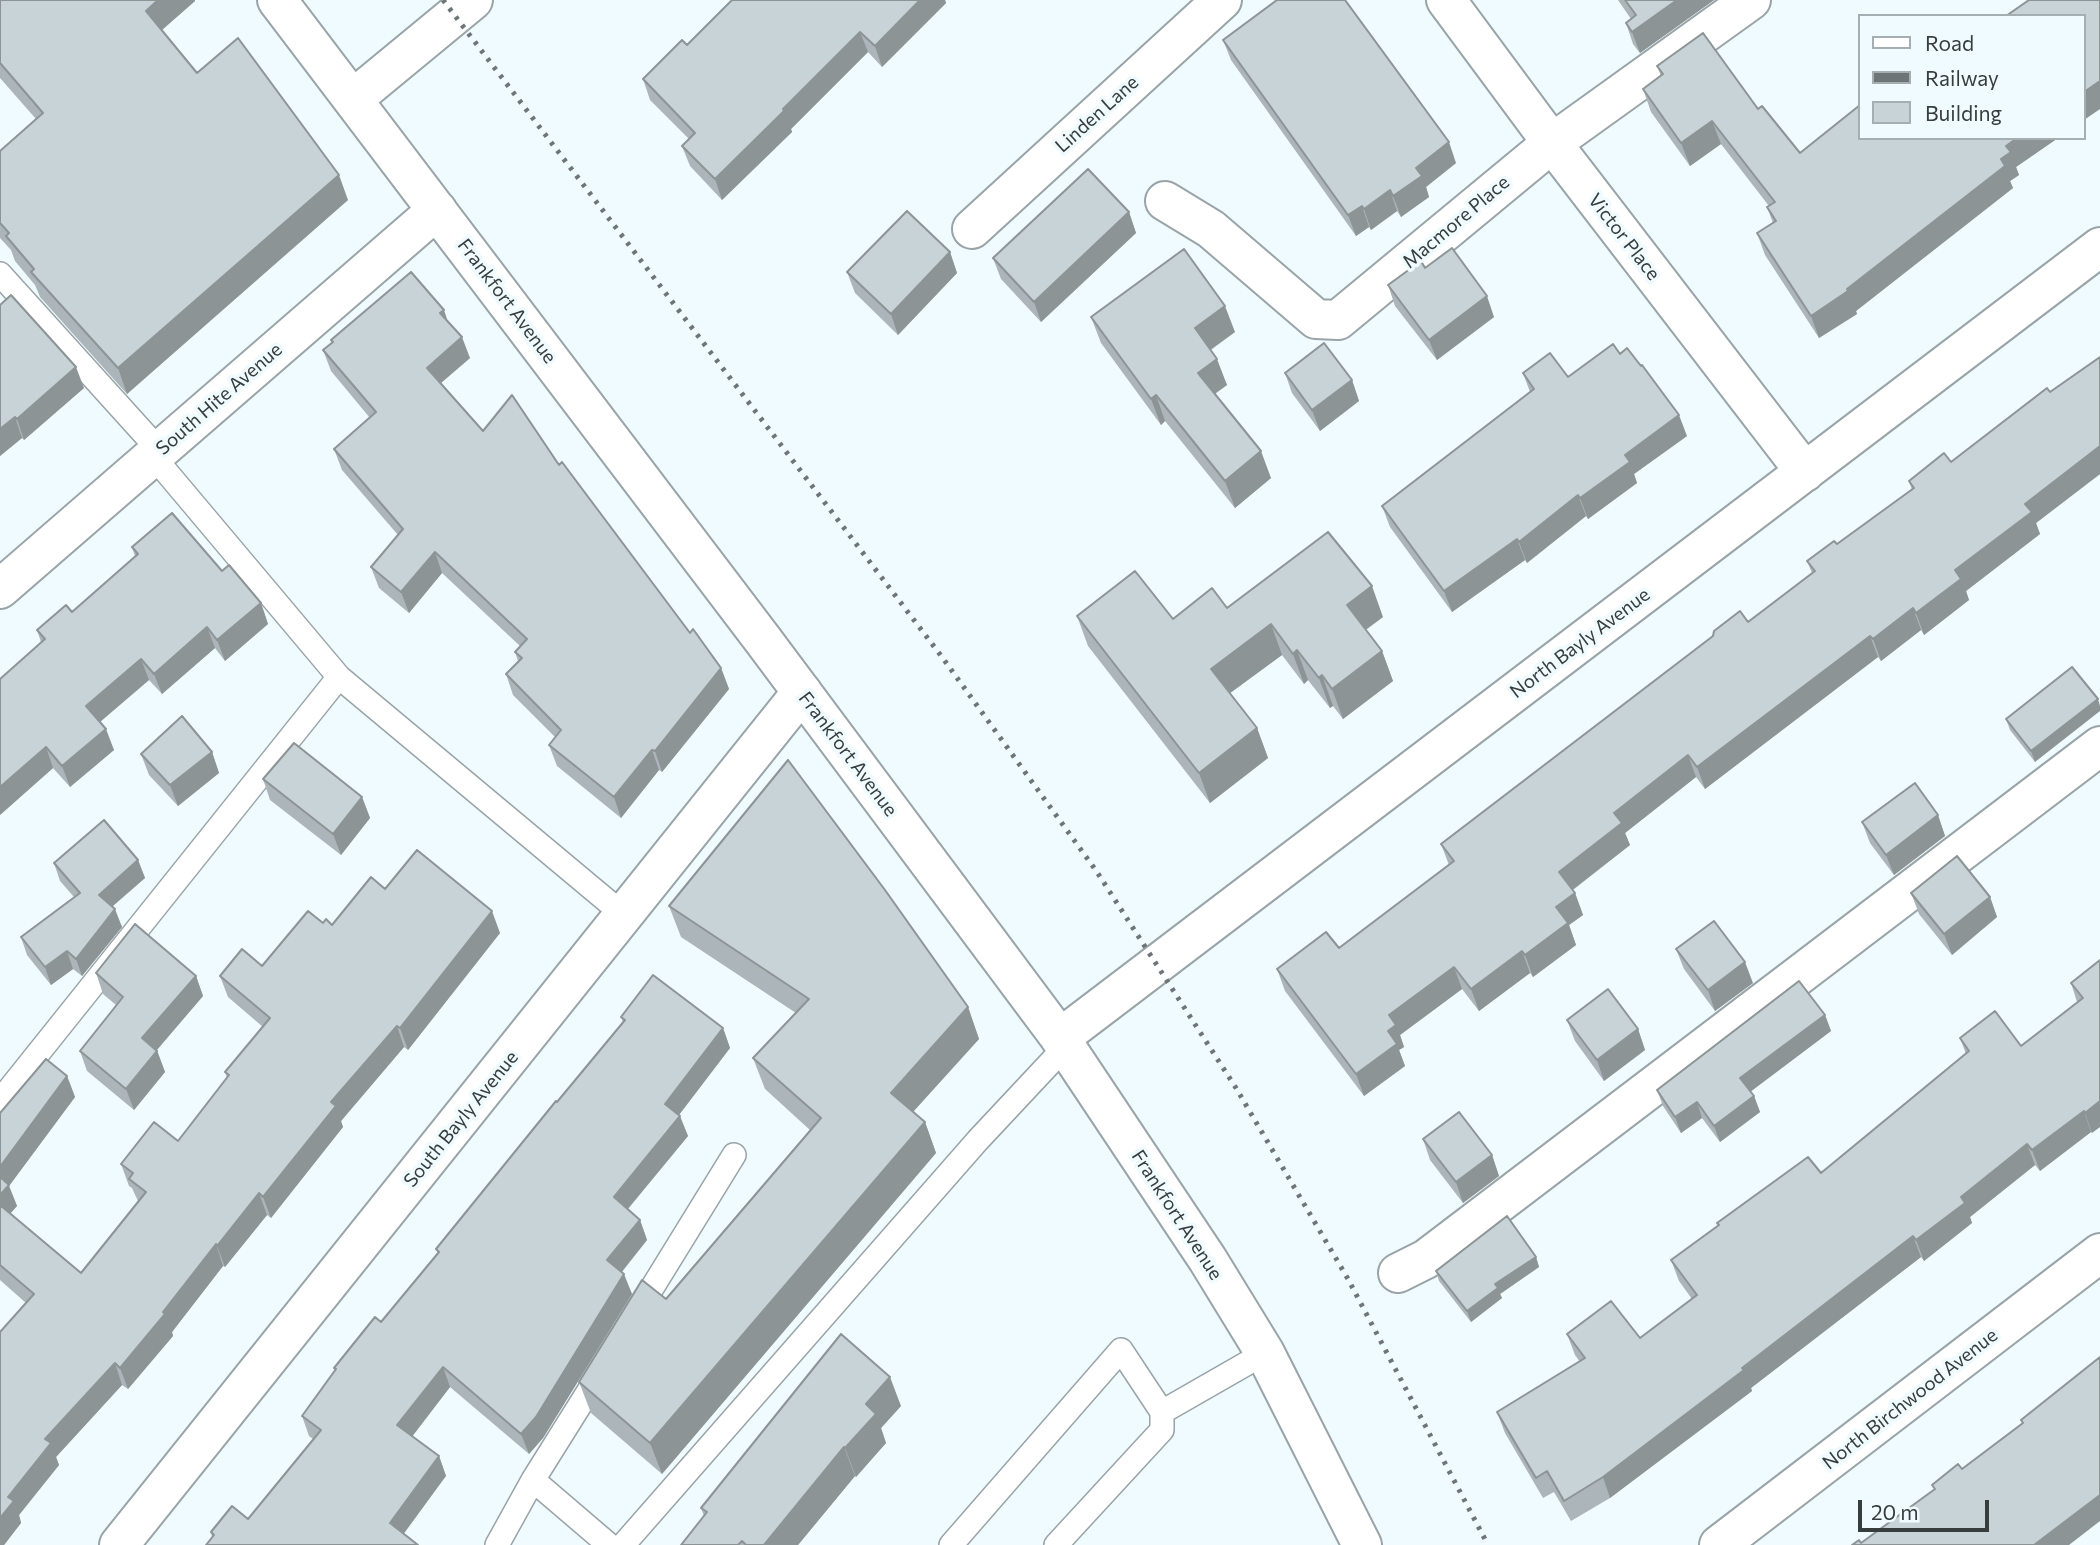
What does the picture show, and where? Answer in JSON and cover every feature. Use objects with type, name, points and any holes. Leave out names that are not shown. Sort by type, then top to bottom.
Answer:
[{"type":"street","name":"Frankfort Avenue","points":[[277,0],[802,692],[1063,1042],[1208,1260],[1265,1353],[1362,1545]]},
{"type":"street","points":[[353,99],[473,0]]},
{"type":"street","name":"Linden Lane","points":[[972,229],[1222,0]]},
{"type":"street","name":"Victor Place","points":[[1446,0],[1552,143],[1805,472]]},
{"type":"street","name":"Macmore Place","points":[[1164,201],[1211,229],[1316,319],[1338,320],[1552,143],[1751,0]]},
{"type":"street","name":"South Hite Avenue","points":[[0,589],[438,210]]},
{"type":"street","name":"North Bayly Avenue","points":[[1063,1042],[2100,247]]},
{"type":"street","name":"South Bayly Avenue","points":[[119,1545],[802,692]]},
{"type":"street","points":[[1398,1273],[1426,1259],[2100,746]]},
{"type":"street","name":"North Birchwood Avenue","points":[[1719,1545],[2100,1253]]},
{"type":"lane","points":[[0,274],[156,453],[339,677],[624,915]]},
{"type":"lane","points":[[0,1101],[339,677]]},
{"type":"lane","points":[[623,1545],[1063,1042]]},
{"type":"lane","points":[[627,1329],[734,1155]]},
{"type":"lane","points":[[951,1545],[1121,1350],[1162,1412],[1162,1430],[1056,1545]]},
{"type":"lane","points":[[497,1545],[533,1480],[612,1352]]},
{"type":"lane","points":[[1162,1412],[1265,1353]]},
{"type":"lane","points":[[533,1480],[609,1545]]},
{"type":"building","points":[[0,0],[158,0],[146,11],[197,73],[238,38],[339,175],[118,368],[31,272],[34,269],[6,236],[9,233],[0,223],[0,151],[43,113],[0,63]]},
{"type":"building","points":[[732,0],[920,0],[875,46],[860,32],[715,179],[682,146],[695,133],[643,79],[682,40],[687,45]]},
{"type":"building","points":[[1277,0],[1345,0],[1449,142],[1416,168],[1422,176],[1393,196],[1390,190],[1364,209],[1362,206],[1348,215],[1223,40]]},
{"type":"building","points":[[1625,0],[1677,0],[1632,32],[1626,23],[1636,15]]},
{"type":"building","points":[[2029,0],[2100,0],[2100,81],[2086,91],[2086,14],[2009,14]]},
{"type":"building","points":[[1703,33],[1758,109],[1762,106],[1800,153],[1858,107],[1858,140],[2014,140],[2006,146],[2011,152],[2001,159],[2005,166],[1847,289],[1848,291],[1811,316],[1757,233],[1776,221],[1767,207],[1775,202],[1712,121],[1681,143],[1643,89],[1663,74],[1657,66]]},
{"type":"building","points":[[1088,169],[1129,212],[1034,302],[993,258]]},
{"type":"building","points":[[907,211],[950,252],[891,314],[847,272]]},
{"type":"building","points":[[1452,248],[1487,296],[1429,340],[1388,285],[1421,261],[1425,268]]},
{"type":"building","points":[[1184,249],[1225,306],[1195,328],[1217,359],[1198,373],[1261,451],[1225,481],[1156,395],[1151,399],[1091,317]]},
{"type":"building","points":[[411,272],[444,310],[440,313],[462,337],[427,368],[483,431],[512,395],[559,465],[562,462],[690,633],[693,629],[721,668],[655,751],[652,750],[614,797],[549,745],[561,730],[506,674],[522,658],[515,652],[527,639],[435,552],[401,592],[371,567],[403,529],[334,449],[376,412],[323,350],[333,342],[331,340]]},
{"type":"building","points":[[11,295],[76,367],[17,419],[15,417],[0,429],[0,305]]},
{"type":"building","points":[[1324,343],[1352,380],[1312,410],[1285,373]]},
{"type":"building","points":[[1613,344],[1620,354],[1627,348],[1679,415],[1625,455],[1630,462],[1580,498],[1578,495],[1519,542],[1517,539],[1444,591],[1382,506],[1534,389],[1523,373],[1550,353],[1568,377]]},
{"type":"building","points":[[2100,357],[2100,446],[2025,504],[2032,512],[1955,570],[1961,579],[1916,613],[1913,608],[1873,639],[1870,636],[1697,767],[1688,755],[1614,813],[1622,823],[1559,872],[1575,893],[1556,907],[1568,923],[1525,955],[1522,951],[1471,989],[1454,967],[1389,1015],[1396,1025],[1388,1031],[1397,1044],[1356,1074],[1277,969],[1326,932],[1339,948],[1454,861],[1441,844],[1713,636],[1714,631],[1740,611],[1748,622],[1815,571],[1807,561],[1834,541],[1837,544],[1914,488],[1909,481],[1944,453],[1951,462],[2047,388],[2050,392]]},
{"type":"building","points":[[172,513],[222,571],[229,565],[261,603],[217,640],[207,627],[154,674],[141,659],[86,706],[106,729],[62,766],[46,747],[0,787],[0,679],[45,639],[37,630],[66,605],[72,612],[138,554],[132,547]]},
{"type":"building","points":[[1328,532],[1372,586],[1347,605],[1382,651],[1332,689],[1322,675],[1319,678],[1297,650],[1293,654],[1271,624],[1211,669],[1257,728],[1199,773],[1077,616],[1135,571],[1173,619],[1212,588],[1227,608]]},
{"type":"building","points":[[2072,667],[2098,699],[2031,751],[2006,719]]},
{"type":"building","points":[[182,716],[212,752],[170,785],[141,754]]},
{"type":"building","points":[[294,743],[362,797],[333,834],[263,779]]},
{"type":"building","points":[[788,760],[968,1007],[891,1093],[925,1122],[650,1443],[579,1382],[642,1280],[666,1299],[821,1118],[753,1058],[809,999],[669,906]]},
{"type":"building","points":[[1915,783],[1938,815],[1886,855],[1862,822]]},
{"type":"building","points":[[104,820],[138,860],[99,895],[115,909],[76,959],[67,951],[45,967],[21,937],[80,893],[54,863]]},
{"type":"building","points":[[417,850],[492,911],[400,1028],[397,1026],[331,1102],[336,1106],[263,1197],[259,1193],[217,1246],[216,1244],[163,1312],[165,1314],[120,1368],[115,1363],[45,1439],[51,1443],[8,1497],[14,1501],[0,1518],[0,1332],[34,1294],[0,1265],[0,1205],[81,1273],[146,1192],[129,1179],[133,1173],[121,1164],[154,1122],[178,1141],[229,1075],[225,1072],[270,1018],[220,976],[242,949],[262,966],[308,911],[323,923],[326,919],[332,925],[371,877],[385,889]]},
{"type":"building","points":[[1957,856],[1990,897],[1944,934],[1911,893]]},
{"type":"building","points":[[1714,921],[1745,962],[1708,990],[1676,949]]},
{"type":"building","points":[[135,924],[196,976],[142,1038],[157,1051],[126,1089],[80,1051],[123,997],[96,973]]},
{"type":"building","points":[[2100,960],[2100,1101],[2032,1150],[2027,1144],[1961,1197],[1965,1203],[1916,1240],[1913,1236],[1603,1477],[1564,1501],[1547,1471],[1536,1478],[1497,1412],[1585,1358],[1567,1334],[1611,1301],[1640,1338],[1697,1295],[1671,1260],[1808,1157],[1821,1173],[1969,1051],[1960,1038],[1995,1011],[2021,1046],[2083,998],[2071,983]]},
{"type":"building","points":[[653,975],[723,1028],[665,1104],[680,1116],[614,1197],[640,1220],[607,1260],[624,1274],[536,1417],[521,1434],[443,1367],[397,1425],[439,1456],[390,1523],[418,1545],[206,1545],[214,1535],[211,1532],[232,1506],[248,1519],[321,1430],[302,1416],[336,1369],[334,1368],[375,1317],[381,1322],[439,1252],[436,1249],[625,1020],[621,1017]]},
{"type":"building","points":[[1799,981],[1825,1015],[1740,1078],[1754,1096],[1714,1126],[1697,1102],[1675,1117],[1657,1090]]},
{"type":"building","points":[[1608,989],[1638,1029],[1597,1060],[1567,1020]]},
{"type":"building","points":[[46,1059],[67,1076],[0,1167],[0,1113]]},
{"type":"building","points":[[1459,1112],[1492,1155],[1456,1182],[1423,1139]]},
{"type":"building","points":[[0,1177],[9,1185],[0,1195]]},
{"type":"building","points":[[1507,1216],[1536,1257],[1495,1284],[1498,1288],[1467,1311],[1436,1271]]},
{"type":"building","points":[[841,1334],[890,1377],[866,1404],[876,1414],[844,1447],[764,1545],[746,1545],[742,1541],[738,1545],[681,1545],[707,1512],[701,1508]]},
{"type":"building","points":[[2100,1357],[2100,1495],[2034,1545],[1852,1545],[1859,1540],[1861,1543],[1935,1489],[1932,1485],[1958,1464],[1962,1469],[2023,1423],[2021,1420]]},
{"type":"railway","points":[[443,0],[942,657],[1097,872],[1236,1088],[1348,1279],[1488,1545]]}]
